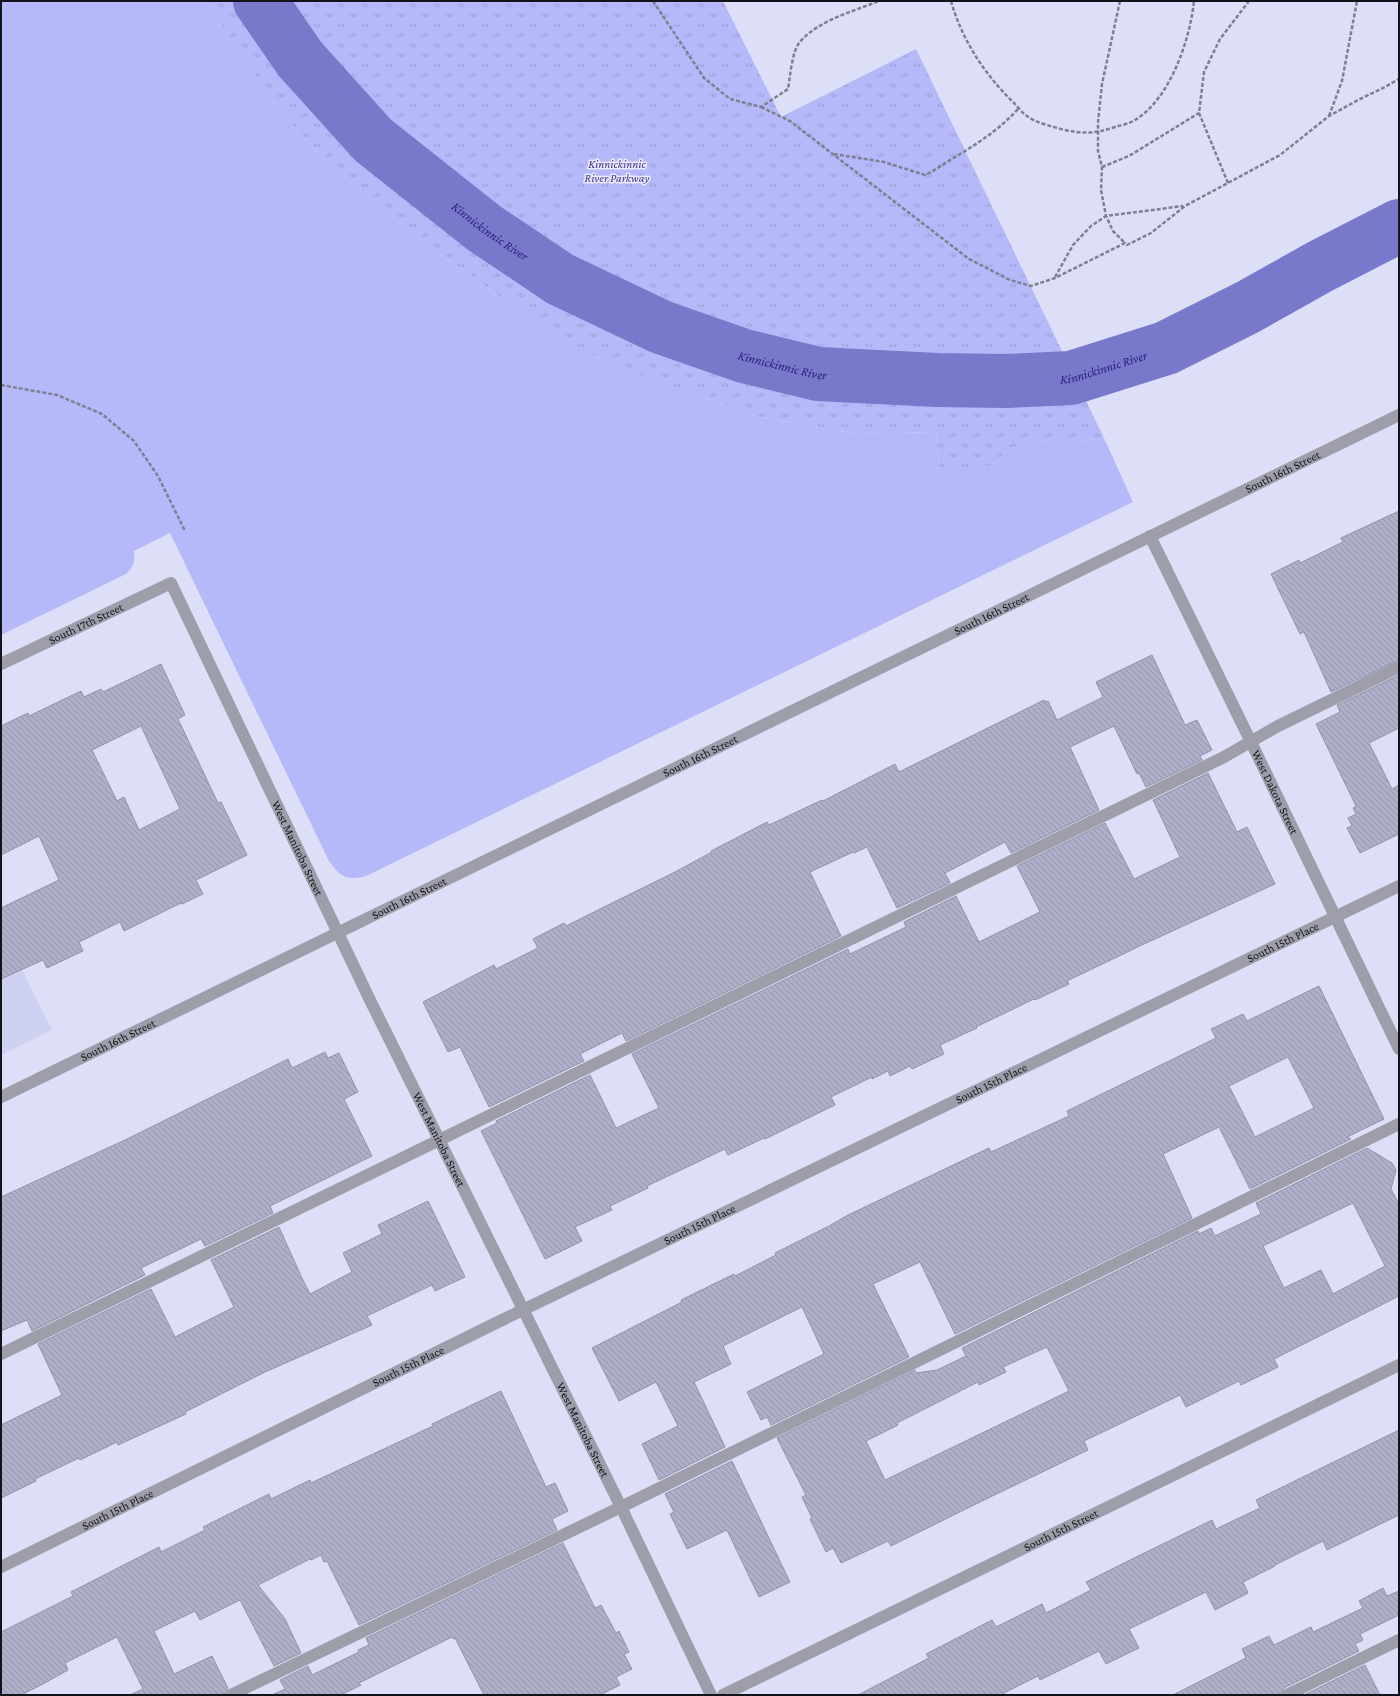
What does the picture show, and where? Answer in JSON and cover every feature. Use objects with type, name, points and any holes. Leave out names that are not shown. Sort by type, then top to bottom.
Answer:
[{"type":"street","name":"South 16th Street","points":[[1,1097],[1399,415]]},
{"type":"street","name":"West Dakota Street","points":[[1150,536],[1399,1048]]},
{"type":"street","name":"West Manitoba Street","points":[[171,583],[439,1139],[621,1507],[711,1695]]},
{"type":"street","name":"South 17th Street","points":[[1,664],[171,583]]},
{"type":"street","points":[[1,1354],[1224,757],[1278,726],[1399,667]]},
{"type":"street","name":"South 15th Place","points":[[1,1567],[523,1310],[1399,886]]},
{"type":"street","points":[[231,1695],[621,1507],[1399,1124]]},
{"type":"street","name":"South 15th Street","points":[[723,1695],[1399,1365]]},
{"type":"street","points":[[1287,1695],[1399,1640]]},
{"type":"path","points":[[653,1],[704,78],[730,99],[761,107],[790,121],[969,259],[1010,280],[1031,286],[1055,278],[1125,243],[1127,245],[1151,232],[1185,206],[1280,155],[1329,116],[1399,78]]},
{"type":"path","points":[[761,107],[788,89],[791,67],[799,42],[816,28],[879,1]]},
{"type":"path","points":[[951,1],[963,35],[1003,93],[1027,117],[1075,133],[1098,133],[1134,120],[1155,102],[1170,80],[1190,29],[1194,1]]},
{"type":"path","points":[[1120,1],[1102,84],[1098,151],[1102,167],[1101,190],[1106,216],[1113,231],[1125,243]]},
{"type":"path","points":[[1228,183],[1199,113],[1204,72],[1220,39],[1249,1]]},
{"type":"path","points":[[1329,116],[1342,81],[1357,1]]},
{"type":"path","points":[[832,153],[884,162],[924,175],[939,169],[955,156],[976,145],[1008,120],[1019,108]]},
{"type":"path","points":[[1102,167],[1129,156],[1199,113]]},
{"type":"path","points":[[1055,278],[1073,245],[1091,226],[1106,216],[1185,206]]},
{"type":"path","points":[[1,385],[57,395],[102,414],[134,441],[158,476],[185,531]]},
{"type":"shaded area","points":[[1,928],[52,1030],[1,1055]]},
{"type":"green space","points":[[1,1],[207,1],[248,65],[282,113],[322,157],[368,198],[437,252],[496,294],[660,381],[761,417],[858,434],[936,432],[939,470],[993,464],[1012,448],[1040,440],[1067,443],[1104,438],[1133,502],[366,876],[349,878],[344,876],[337,871],[329,861],[170,533],[134,551],[133,564],[131,569],[126,574],[1,635]]},
{"type":"green space","name":"Kinnickinnic River Parkway","points":[[207,1],[723,1],[781,117],[916,49],[1104,438],[1067,443],[1040,440],[1012,448],[993,464],[969,471],[939,470],[936,432],[858,434],[761,417],[614,365],[550,332],[437,252],[368,198],[322,157],[282,113],[248,65]]},
{"type":"building","points":[[1399,511],[1399,660],[1331,692],[1304,632],[1300,634],[1271,574],[1299,560],[1300,563],[1343,542],[1341,538]]},
{"type":"building","points":[[1152,655],[1185,725],[1197,720],[1212,750],[1200,756],[1202,760],[1146,787],[1139,773],[1137,774],[1114,726],[1070,747],[1099,810],[1011,853],[1005,842],[945,873],[950,883],[897,908],[867,847],[810,872],[841,936],[626,1041],[622,1033],[580,1054],[584,1061],[489,1107],[460,1047],[448,1052],[423,1002],[494,965],[496,969],[538,948],[533,939],[564,923],[566,926],[675,872],[712,852],[711,851],[767,822],[769,825],[822,800],[823,801],[895,764],[899,772],[1044,700],[1045,702],[1048,701],[1057,720],[1103,697],[1096,682]]},
{"type":"building","points":[[161,664],[185,715],[178,719],[218,803],[221,802],[247,855],[196,880],[203,894],[124,931],[120,922],[79,942],[83,951],[47,968],[43,960],[1,979],[1,908],[59,880],[39,836],[1,855],[1,726],[28,713],[29,716],[81,691],[84,697],[101,689],[103,692]],"holes":[[[141,726],[180,809],[139,830],[124,797],[117,801],[92,750]]]},
{"type":"building","points":[[1399,675],[1399,728],[1369,743],[1392,789],[1399,785],[1399,834],[1360,853],[1347,828],[1352,826],[1348,818],[1356,814],[1353,808],[1356,806],[1316,724],[1340,712],[1337,705]]},
{"type":"building","points":[[1208,773],[1237,832],[1247,827],[1275,884],[1067,981],[1069,984],[1035,1000],[1034,999],[940,1045],[944,1054],[912,1069],[910,1066],[890,1076],[888,1071],[872,1079],[872,1077],[831,1097],[835,1105],[765,1139],[764,1138],[728,1155],[725,1149],[647,1186],[648,1188],[610,1206],[612,1210],[575,1227],[582,1241],[545,1259],[481,1131],[497,1123],[496,1121],[590,1075],[616,1128],[659,1108],[632,1054],[848,949],[850,954],[906,927],[904,922],[956,896],[979,942],[1040,912],[1017,866],[1105,823],[1134,879],[1176,859],[1180,857],[1153,800]]},
{"type":"building","points":[[1319,986],[1384,1119],[1347,1137],[1351,1139],[1250,1189],[1219,1127],[1163,1154],[1192,1218],[955,1334],[920,1262],[873,1284],[909,1357],[771,1425],[767,1417],[761,1420],[747,1392],[824,1354],[802,1307],[723,1346],[731,1364],[694,1382],[725,1447],[659,1480],[642,1444],[678,1426],[656,1382],[619,1401],[592,1348],[682,1302],[681,1300],[734,1274],[735,1276],[776,1255],[775,1253],[848,1215],[989,1148],[991,1152],[1069,1116],[1067,1111],[1216,1038],[1211,1029],[1243,1014],[1247,1021]],"holes":[[[1288,1057],[1314,1108],[1255,1137],[1229,1086]]]},
{"type":"building","points":[[325,1052],[328,1058],[339,1053],[358,1092],[344,1099],[372,1156],[270,1206],[273,1213],[205,1246],[201,1239],[141,1268],[145,1275],[32,1331],[27,1320],[1,1331],[1,1197],[125,1140],[288,1059],[292,1068]]},
{"type":"building","points":[[1367,1148],[1392,1163],[1396,1170],[1391,1189],[1399,1204],[1399,1296],[1274,1359],[1278,1367],[1241,1385],[1239,1381],[1186,1407],[1180,1395],[1084,1441],[1088,1450],[891,1546],[888,1541],[841,1563],[833,1548],[826,1552],[810,1519],[812,1518],[802,1497],[806,1495],[777,1438],[915,1370],[916,1373],[937,1370],[966,1356],[962,1348],[1198,1231],[1199,1234],[1211,1228],[1215,1236],[1261,1214],[1256,1203]],"holes":[[[1353,1203],[1385,1266],[1333,1294],[1321,1270],[1284,1288],[1263,1246]],[[1047,1347],[1069,1391],[885,1480],[866,1441],[898,1425],[897,1423],[978,1382],[979,1385],[1006,1372],[1003,1367]]]},
{"type":"building","points":[[428,1201],[465,1277],[435,1291],[432,1285],[367,1316],[372,1325],[265,1372],[185,1412],[186,1414],[118,1445],[117,1442],[80,1460],[79,1458],[35,1479],[36,1481],[1,1498],[1,1425],[62,1395],[38,1344],[151,1289],[175,1337],[234,1307],[211,1260],[279,1227],[310,1294],[352,1272],[343,1253],[382,1234],[378,1225]]},
{"type":"building","points":[[501,1391],[546,1487],[555,1483],[568,1511],[552,1519],[557,1530],[359,1625],[327,1561],[324,1562],[321,1555],[311,1560],[310,1559],[258,1585],[285,1619],[301,1653],[274,1666],[240,1600],[200,1620],[195,1611],[154,1631],[174,1674],[212,1656],[228,1688],[224,1695],[130,1695],[143,1689],[117,1637],[65,1663],[68,1670],[21,1695],[1,1695],[1,1632],[73,1596],[71,1592],[159,1547],[161,1552],[205,1530],[203,1527],[269,1494],[271,1499],[310,1480],[311,1483],[433,1426],[432,1424]]},
{"type":"building","points":[[1399,1430],[1399,1515],[1327,1550],[1323,1541],[1275,1565],[1243,1582],[1248,1593],[1215,1610],[1206,1592],[1129,1629],[1139,1648],[1106,1664],[1099,1651],[1040,1680],[1038,1676],[1000,1695],[858,1695],[929,1658],[926,1654],[992,1620],[996,1627],[1042,1604],[1046,1613],[1091,1590],[1086,1582],[1212,1520],[1216,1529],[1260,1508],[1256,1500]]},
{"type":"building","points":[[732,1461],[790,1582],[759,1597],[727,1530],[687,1549],[670,1514],[674,1512],[665,1494]]},
{"type":"building","points":[[563,1543],[595,1608],[601,1605],[616,1633],[619,1631],[629,1652],[624,1654],[632,1669],[616,1677],[620,1685],[600,1695],[484,1695],[455,1638],[453,1639],[452,1637],[359,1683],[361,1685],[341,1695],[272,1695],[285,1689],[280,1680],[308,1666],[312,1675],[359,1652],[358,1650],[369,1645],[366,1638]]},
{"type":"building","points":[[1383,1588],[1387,1596],[1399,1591],[1399,1615],[1360,1634],[1363,1640],[1355,1644],[1359,1651],[1284,1688],[1280,1695],[1173,1695],[1246,1658],[1242,1649],[1269,1636],[1274,1645],[1311,1627],[1313,1632],[1363,1608],[1359,1601]]},
{"type":"building","points":[[1365,1665],[1380,1695],[1304,1695]]},
{"type":"waterway","name":"Kinnickinnic River","points":[[260,1],[300,59],[373,140],[484,228],[560,279],[661,327],[744,356],[818,374],[937,380],[1005,381],[1071,378],[1166,348],[1248,307],[1321,266],[1399,226]]}]
